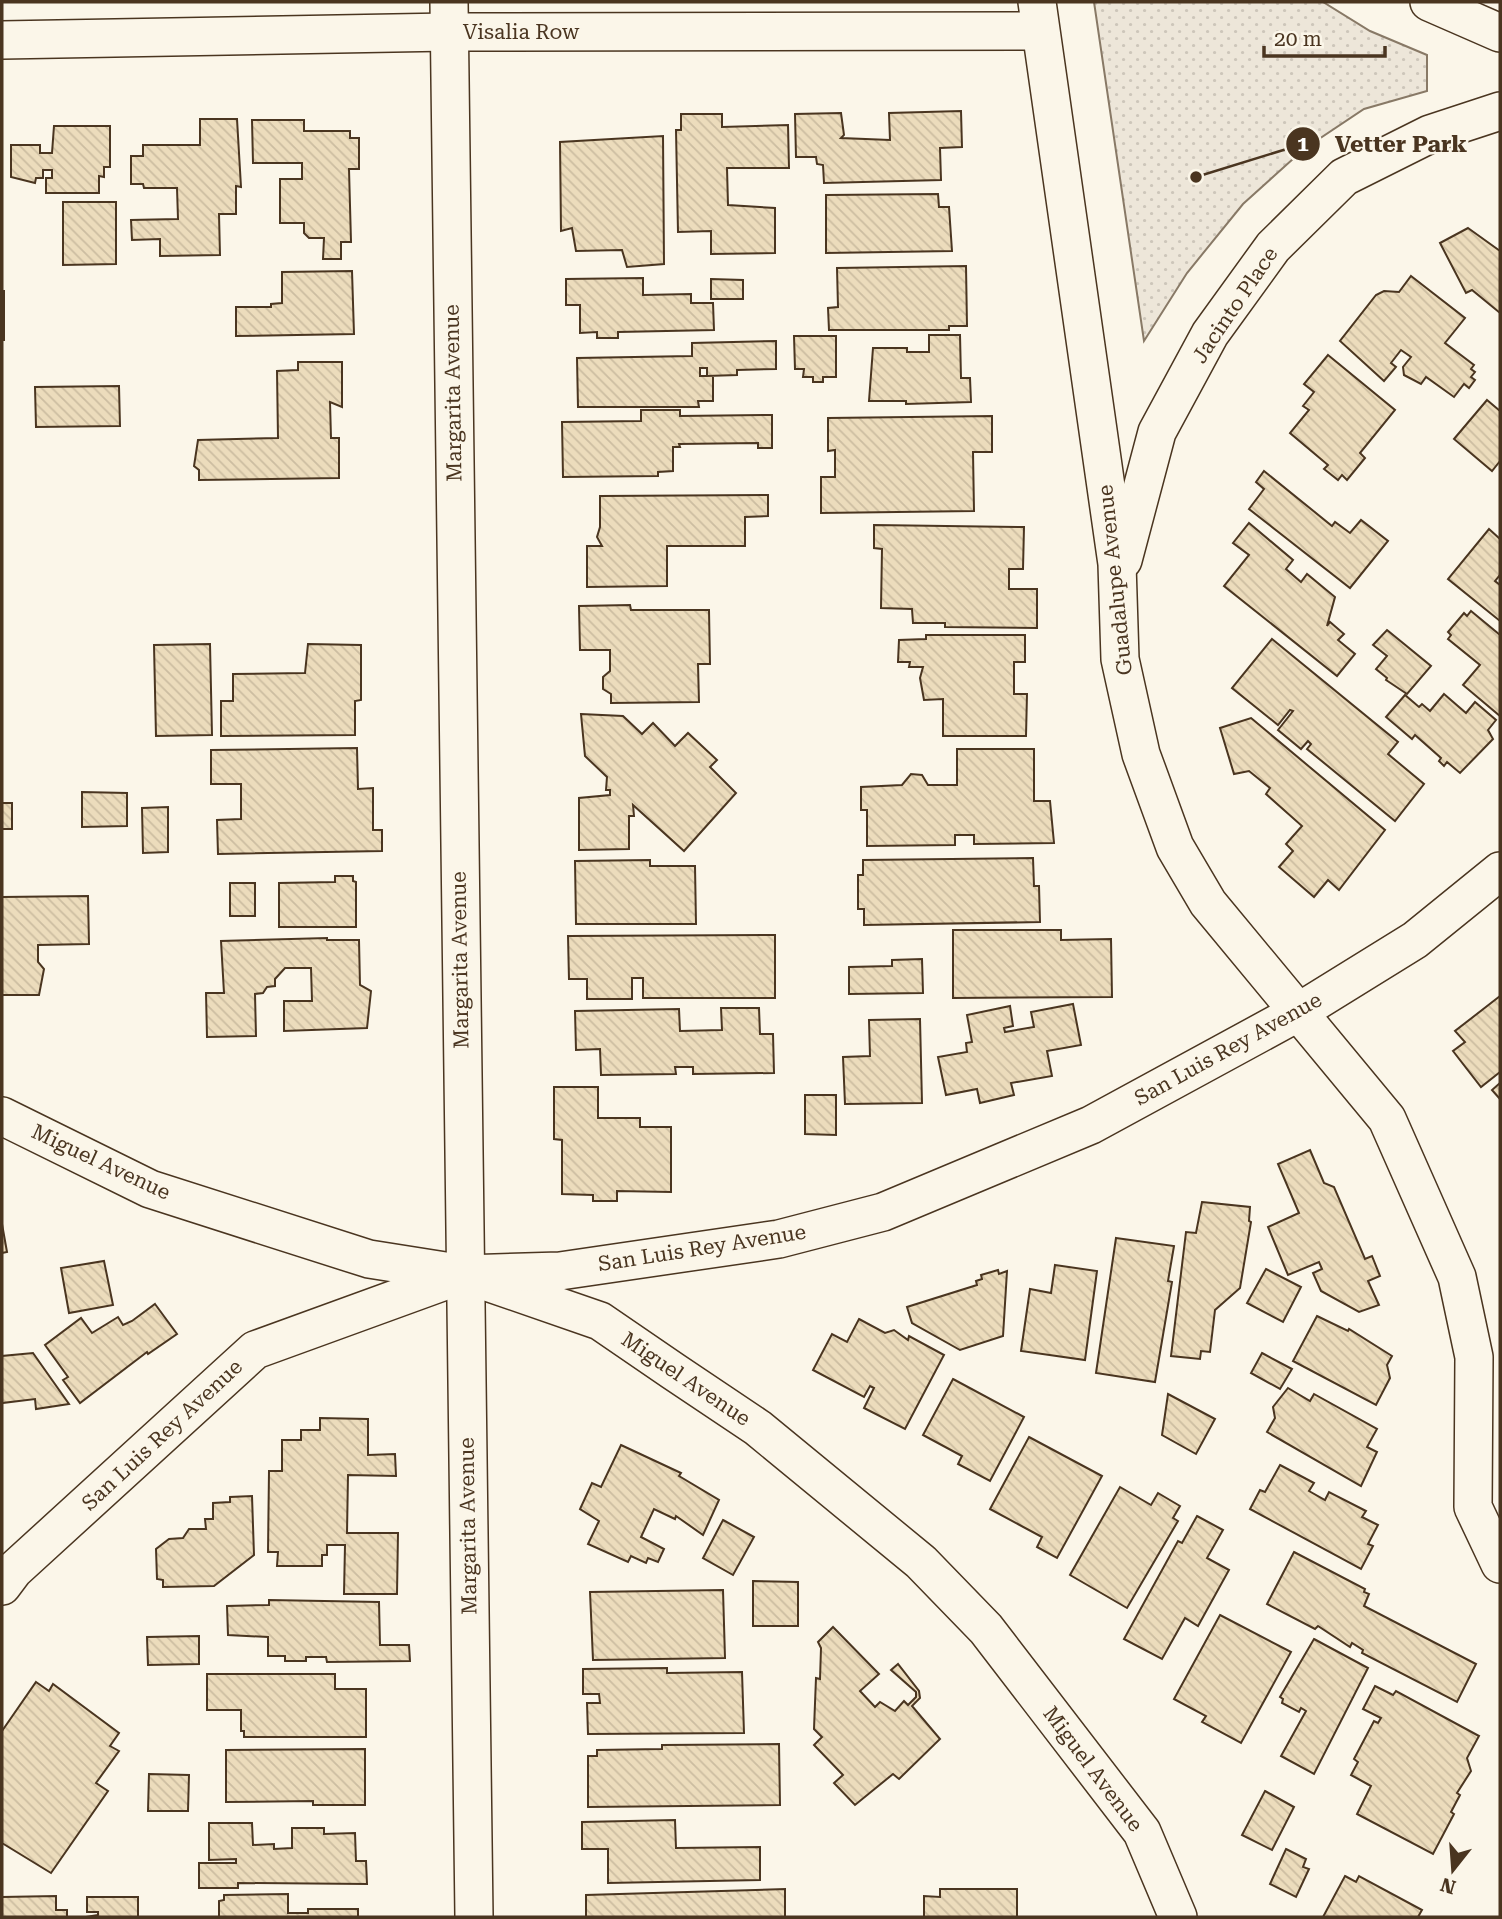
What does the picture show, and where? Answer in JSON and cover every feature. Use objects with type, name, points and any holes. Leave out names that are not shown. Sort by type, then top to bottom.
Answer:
[{"type":"street","points":[[1429,2],[1500,33]]},
{"type":"street","name":"Visalia Row","points":[[2,40],[449,17],[1038,16]]},
{"type":"street","name":"Guadalupe Avenue","points":[[1038,16],[1117,564],[1120,659],[1141,754],[1175,847],[1208,903],[1387,1119],[1457,1278],[1474,1357],[1473,1507],[1500,1564]]},
{"type":"street","name":"Margarita Avenue","points":[[449,17],[474,1917]]},
{"type":"street","name":"Jacinto Place","points":[[1120,659],[1124,558],[1157,432],[1210,334],[1273,247],[1344,177],[1430,134],[1500,111]]},
{"type":"street","name":"San Luis Rey Avenue","points":[[2,1586],[14,1570],[255,1350],[464,1274],[560,1271],[779,1239],[883,1212],[1091,1125],[1297,1013],[1415,940],[1500,872]]},
{"type":"street","name":"Miguel Avenue","points":[[2,1116],[150,1189],[369,1259],[464,1274],[600,1321],[758,1428],[921,1562],[986,1629],[1142,1832],[1178,1917]]},
{"type":"shaded area","points":[[1094,2],[1323,2],[1370,31],[1427,55],[1427,91],[1364,109],[1304,149],[1243,204],[1187,273],[1144,341]]},
{"type":"building","points":[[961,111],[962,147],[940,148],[941,180],[824,183],[823,165],[817,164],[816,157],[796,157],[795,114],[841,113],[844,135],[841,138],[890,140],[889,113]]},
{"type":"building","points":[[681,114],[722,114],[722,127],[788,125],[789,168],[727,168],[728,205],[775,208],[775,253],[711,254],[711,231],[678,232],[676,130],[681,130]]},
{"type":"building","points":[[200,119],[237,119],[241,187],[236,186],[236,214],[219,214],[220,255],[160,256],[160,239],[132,240],[131,220],[178,219],[177,188],[144,188],[143,184],[131,184],[131,156],[143,156],[143,145],[200,145]]},
{"type":"building","points":[[252,120],[304,120],[304,131],[350,131],[350,138],[359,138],[359,169],[349,169],[351,242],[341,242],[341,259],[323,259],[324,238],[309,238],[304,233],[304,223],[280,223],[280,179],[302,179],[302,163],[253,163]]},
{"type":"building","points":[[54,126],[110,126],[110,167],[104,167],[104,177],[99,176],[99,193],[46,193],[46,178],[52,178],[52,170],[43,170],[43,178],[36,178],[35,183],[11,177],[11,145],[40,145],[40,153],[52,153]]},
{"type":"building","points":[[663,136],[664,264],[627,267],[622,250],[576,251],[572,228],[561,231],[560,142]]},
{"type":"building","points":[[938,194],[939,207],[949,207],[952,251],[826,253],[826,195]]},
{"type":"building","points":[[63,202],[116,202],[116,264],[63,265]]},
{"type":"building","points":[[1468,228],[1500,251],[1500,313],[1472,290],[1466,293],[1440,243]]},
{"type":"building","points":[[966,266],[967,326],[949,326],[949,330],[829,330],[828,308],[838,307],[837,268]]},
{"type":"building","points":[[352,271],[354,334],[236,336],[236,307],[271,307],[271,304],[282,303],[282,272]]},
{"type":"building","points":[[1411,276],[1465,318],[1445,343],[1474,365],[1471,369],[1475,372],[1471,377],[1475,380],[1469,388],[1464,384],[1454,397],[1426,377],[1421,384],[1404,375],[1403,367],[1411,357],[1401,350],[1391,363],[1396,367],[1384,381],[1340,341],[1376,295],[1384,291],[1399,292]]},
{"type":"building","points":[[643,278],[643,295],[691,294],[691,303],[713,303],[714,330],[618,332],[618,338],[597,338],[597,332],[580,333],[580,305],[566,305],[566,279]]},
{"type":"building","points":[[711,279],[743,280],[743,299],[711,299]]},
{"type":"building","points":[[4,291],[4,340],[2,340]]},
{"type":"building","points":[[929,335],[960,335],[961,378],[970,378],[971,402],[906,404],[906,401],[869,401],[873,348],[907,348],[907,352],[929,352]]},
{"type":"building","points":[[794,336],[836,336],[836,377],[823,377],[823,382],[813,382],[813,377],[803,377],[804,369],[795,369]]},
{"type":"building","points":[[776,341],[776,369],[737,370],[737,375],[707,376],[713,376],[713,401],[698,401],[699,407],[578,407],[577,358],[692,356],[692,343]],"holes":[[[700,368],[707,368],[707,376],[700,376]]]},
{"type":"building","points":[[1328,355],[1395,410],[1360,453],[1365,458],[1347,480],[1342,475],[1338,480],[1324,469],[1328,465],[1290,433],[1309,410],[1303,406],[1314,392],[1304,384]]},
{"type":"building","points":[[298,362],[342,362],[342,407],[330,402],[331,438],[339,438],[339,478],[199,480],[199,470],[194,466],[198,440],[278,438],[277,371],[298,370]]},
{"type":"building","points":[[119,386],[120,426],[36,427],[35,387]]},
{"type":"building","points":[[1487,400],[1500,411],[1500,461],[1492,471],[1454,439]]},
{"type":"building","points":[[641,410],[680,410],[680,416],[772,415],[772,448],[758,448],[758,443],[679,444],[680,447],[673,447],[673,471],[658,472],[658,476],[563,477],[562,422],[641,421]]},
{"type":"building","points":[[992,416],[992,452],[973,452],[974,511],[821,513],[821,477],[835,477],[835,450],[828,451],[828,418]]},
{"type":"building","points":[[1264,471],[1332,526],[1335,522],[1350,533],[1361,520],[1388,541],[1350,588],[1249,509],[1264,489],[1256,482]]},
{"type":"building","points":[[768,495],[768,516],[745,517],[745,546],[667,546],[667,586],[587,587],[587,546],[602,546],[597,537],[600,527],[600,496]]},
{"type":"building","points":[[1249,523],[1293,560],[1286,569],[1301,582],[1307,574],[1335,597],[1327,626],[1330,622],[1344,634],[1338,640],[1355,654],[1337,676],[1224,586],[1249,555],[1233,543]]},
{"type":"building","points":[[874,525],[1024,527],[1023,569],[1009,569],[1009,589],[1037,589],[1037,628],[945,627],[945,623],[913,623],[912,609],[881,608],[882,549],[874,548]]},
{"type":"building","points":[[1489,529],[1500,539],[1500,575],[1495,581],[1500,585],[1500,621],[1448,579]]},
{"type":"building","points":[[630,605],[631,610],[709,610],[710,664],[698,664],[699,702],[611,703],[611,694],[603,689],[603,677],[610,671],[610,650],[580,650],[579,606]]},
{"type":"building","points":[[1471,611],[1500,635],[1500,716],[1463,685],[1480,665],[1448,639],[1451,635],[1448,632],[1464,613],[1467,616]]},
{"type":"building","points":[[1387,630],[1431,666],[1407,694],[1386,680],[1376,669],[1387,656],[1373,645]]},
{"type":"building","points":[[926,635],[1025,635],[1025,662],[1014,662],[1014,694],[1027,694],[1026,736],[943,736],[943,699],[924,700],[920,678],[923,667],[909,667],[910,662],[898,662],[899,640],[926,639]]},
{"type":"building","points":[[1272,639],[1398,742],[1388,754],[1424,784],[1395,821],[1307,749],[1311,744],[1308,741],[1301,749],[1278,730],[1293,711],[1290,710],[1278,725],[1232,688]]},
{"type":"building","points":[[210,644],[212,735],[156,736],[154,645]]},
{"type":"building","points":[[308,644],[361,645],[361,700],[355,701],[355,735],[221,736],[221,701],[233,701],[233,674],[305,673]]},
{"type":"building","points":[[1444,694],[1466,713],[1475,702],[1496,720],[1488,730],[1493,739],[1460,773],[1447,762],[1444,766],[1439,761],[1441,758],[1415,735],[1412,739],[1386,717],[1405,695],[1419,707],[1422,704],[1430,711]]},
{"type":"building","points":[[581,714],[623,716],[642,734],[653,723],[675,746],[688,733],[717,760],[710,767],[736,793],[684,851],[633,805],[634,816],[629,816],[629,849],[579,850],[579,798],[610,795],[610,790],[606,790],[607,777],[585,756]]},
{"type":"building","points":[[1251,718],[1385,830],[1339,890],[1328,880],[1314,897],[1279,867],[1293,851],[1286,844],[1302,826],[1266,794],[1270,788],[1249,771],[1234,774],[1220,728]]},
{"type":"building","points":[[357,748],[358,789],[373,788],[373,830],[382,830],[382,851],[218,854],[217,820],[241,819],[241,784],[211,784],[211,750]]},
{"type":"building","points":[[957,749],[1034,749],[1034,801],[1050,801],[1054,843],[974,844],[974,835],[955,835],[955,845],[867,846],[867,810],[861,810],[861,787],[902,785],[911,774],[922,775],[928,785],[957,785]]},
{"type":"building","points":[[82,792],[127,793],[127,826],[82,827]]},
{"type":"building","points":[[2,803],[12,803],[12,829],[2,829]]},
{"type":"building","points":[[168,807],[168,852],[143,853],[142,808]]},
{"type":"building","points":[[1033,858],[1034,886],[1039,886],[1040,922],[864,925],[864,909],[858,909],[858,875],[863,875],[863,860]]},
{"type":"building","points":[[650,860],[650,866],[695,866],[696,924],[576,924],[575,861]]},
{"type":"building","points":[[335,876],[353,876],[353,881],[356,882],[356,927],[279,927],[279,883],[335,882]]},
{"type":"building","points":[[230,883],[255,883],[255,916],[230,916]]},
{"type":"building","points":[[88,896],[89,944],[38,945],[38,962],[44,969],[39,995],[2,995],[2,897]]},
{"type":"building","points":[[953,930],[1061,930],[1061,940],[1111,939],[1112,997],[953,998]]},
{"type":"building","points":[[775,935],[775,998],[643,998],[643,978],[632,978],[632,999],[587,999],[587,979],[569,979],[568,936]]},
{"type":"building","points":[[327,938],[359,940],[360,985],[371,991],[367,1028],[284,1031],[284,1001],[312,1001],[311,968],[285,968],[275,979],[275,986],[255,994],[256,1036],[207,1037],[206,993],[224,993],[221,941]]},
{"type":"building","points":[[922,959],[923,993],[849,994],[849,967],[892,966],[892,960]]},
{"type":"building","points":[[1500,996],[1500,1072],[1481,1087],[1453,1051],[1465,1042],[1455,1031]]},
{"type":"building","points":[[1073,1004],[1081,1045],[1047,1051],[1052,1076],[1011,1083],[1014,1095],[980,1103],[977,1089],[946,1095],[938,1057],[967,1052],[966,1043],[972,1042],[967,1015],[1010,1006],[1013,1026],[1004,1028],[1005,1032],[1034,1027],[1031,1012]]},
{"type":"building","points":[[721,1008],[759,1008],[760,1034],[773,1034],[774,1073],[693,1074],[693,1067],[675,1067],[676,1074],[601,1075],[600,1049],[576,1050],[575,1011],[679,1009],[680,1031],[722,1030]]},
{"type":"building","points":[[920,1019],[922,1103],[845,1104],[843,1057],[870,1056],[869,1020]]},
{"type":"building","points":[[1500,1083],[1500,1099],[1492,1090]]},
{"type":"building","points":[[554,1087],[598,1087],[598,1118],[640,1118],[640,1127],[671,1127],[671,1192],[617,1191],[617,1201],[593,1201],[593,1195],[562,1194],[562,1140],[554,1139]]},
{"type":"building","points":[[805,1095],[836,1095],[836,1135],[805,1134]]},
{"type":"building","points":[[1310,1150],[1324,1183],[1334,1187],[1365,1259],[1372,1256],[1380,1276],[1368,1281],[1379,1305],[1359,1312],[1321,1291],[1313,1273],[1322,1269],[1319,1262],[1288,1275],[1268,1227],[1299,1213],[1278,1164]]},
{"type":"building","points":[[1202,1202],[1250,1207],[1251,1222],[1240,1288],[1215,1310],[1210,1352],[1201,1351],[1200,1359],[1171,1356],[1186,1232],[1196,1233]]},
{"type":"building","points":[[2,1224],[7,1252],[2,1253]]},
{"type":"building","points":[[1116,1238],[1174,1246],[1168,1281],[1172,1282],[1155,1382],[1096,1373]]},
{"type":"building","points":[[104,1261],[113,1305],[69,1313],[61,1268]]},
{"type":"building","points":[[1055,1265],[1097,1271],[1085,1360],[1021,1351],[1030,1289],[1051,1293]]},
{"type":"building","points":[[1266,1269],[1301,1287],[1283,1322],[1247,1303]]},
{"type":"building","points":[[998,1270],[999,1274],[1007,1271],[1003,1336],[960,1350],[912,1323],[907,1307],[977,1285],[976,1281],[982,1279],[981,1275]]},
{"type":"building","points":[[155,1304],[177,1334],[148,1354],[147,1352],[80,1403],[63,1380],[68,1377],[45,1345],[81,1318],[92,1333],[118,1317],[123,1325],[132,1321]]},
{"type":"building","points":[[1317,1316],[1348,1331],[1349,1329],[1392,1356],[1387,1365],[1390,1378],[1376,1405],[1293,1361]]},
{"type":"building","points":[[859,1319],[885,1333],[894,1330],[908,1340],[909,1336],[944,1355],[905,1429],[864,1408],[874,1388],[870,1386],[864,1397],[813,1370],[832,1334],[847,1342]]},
{"type":"building","points":[[33,1353],[69,1404],[36,1409],[35,1399],[2,1403],[2,1356]]},
{"type":"building","points":[[1262,1353],[1292,1369],[1280,1389],[1251,1373]]},
{"type":"building","points":[[953,1379],[1024,1417],[990,1481],[958,1464],[962,1456],[923,1435]]},
{"type":"building","points":[[1288,1388],[1310,1401],[1314,1394],[1377,1429],[1367,1447],[1377,1452],[1361,1486],[1267,1432],[1275,1418],[1273,1407]]},
{"type":"building","points":[[1168,1394],[1215,1419],[1196,1454],[1162,1435]]},
{"type":"building","points":[[320,1418],[368,1419],[368,1455],[395,1454],[396,1476],[348,1475],[347,1533],[398,1533],[397,1594],[344,1594],[345,1545],[327,1545],[327,1555],[322,1555],[322,1566],[277,1566],[278,1552],[268,1552],[269,1471],[282,1471],[282,1440],[301,1440],[301,1430],[320,1430]]},
{"type":"building","points":[[1029,1437],[1102,1476],[1057,1558],[1037,1547],[1042,1537],[990,1509]]},
{"type":"building","points":[[621,1445],[681,1473],[679,1476],[719,1500],[703,1535],[676,1516],[675,1519],[654,1509],[641,1537],[664,1549],[658,1562],[648,1558],[646,1563],[631,1556],[628,1562],[588,1544],[599,1521],[580,1509],[592,1483],[601,1487]]},
{"type":"building","points":[[1280,1465],[1314,1483],[1309,1491],[1325,1500],[1329,1492],[1366,1511],[1362,1517],[1378,1525],[1368,1544],[1373,1546],[1361,1569],[1250,1509],[1260,1490],[1265,1492]]},
{"type":"building","points":[[1120,1487],[1151,1505],[1158,1493],[1180,1506],[1173,1518],[1178,1521],[1127,1608],[1070,1575]]},
{"type":"building","points":[[252,1496],[254,1555],[214,1586],[163,1587],[163,1580],[157,1579],[156,1549],[169,1539],[183,1538],[189,1529],[206,1529],[205,1519],[213,1519],[213,1503],[230,1502],[230,1497]]},
{"type":"building","points":[[1197,1516],[1223,1530],[1207,1558],[1229,1570],[1198,1626],[1185,1618],[1162,1659],[1124,1639],[1178,1541],[1182,1543]]},
{"type":"building","points":[[723,1520],[754,1537],[733,1575],[703,1558]]},
{"type":"building","points":[[1294,1552],[1365,1589],[1364,1592],[1369,1594],[1364,1606],[1476,1664],[1457,1702],[1362,1653],[1363,1650],[1352,1643],[1350,1647],[1318,1626],[1315,1629],[1267,1604]]},
{"type":"building","points":[[753,1581],[798,1582],[798,1626],[753,1626]]},
{"type":"building","points":[[723,1590],[725,1658],[593,1660],[590,1592]]},
{"type":"building","points":[[269,1600],[379,1602],[380,1645],[409,1645],[410,1661],[327,1662],[326,1657],[306,1657],[306,1661],[285,1661],[285,1656],[268,1656],[268,1637],[228,1635],[227,1606],[269,1605]]},
{"type":"building","points":[[1220,1615],[1291,1652],[1241,1743],[1202,1722],[1206,1716],[1174,1699]]},
{"type":"building","points":[[833,1627],[879,1674],[860,1691],[875,1707],[880,1702],[895,1711],[904,1701],[908,1705],[916,1697],[916,1692],[891,1670],[898,1664],[919,1691],[920,1698],[912,1706],[940,1739],[899,1779],[893,1774],[855,1805],[834,1783],[843,1775],[814,1745],[822,1737],[814,1729],[816,1678],[820,1679],[821,1648],[818,1642]]},
{"type":"building","points":[[199,1636],[199,1664],[148,1665],[147,1637]]},
{"type":"building","points":[[1314,1639],[1368,1668],[1314,1774],[1281,1756],[1306,1711],[1301,1708],[1299,1712],[1282,1703],[1283,1699],[1280,1697]]},
{"type":"building","points":[[667,1668],[667,1673],[742,1672],[744,1733],[588,1734],[587,1703],[600,1703],[599,1694],[583,1694],[583,1669]]},
{"type":"building","points":[[207,1674],[335,1674],[335,1689],[366,1689],[366,1737],[244,1737],[244,1731],[241,1731],[241,1710],[207,1710]]},
{"type":"building","points":[[36,1682],[49,1691],[53,1684],[119,1733],[110,1746],[119,1751],[96,1783],[108,1791],[51,1873],[2,1843],[2,1731]]},
{"type":"building","points":[[1375,1686],[1393,1695],[1396,1691],[1479,1736],[1467,1758],[1471,1771],[1457,1793],[1460,1795],[1451,1812],[1454,1814],[1433,1854],[1357,1814],[1371,1786],[1351,1775],[1358,1762],[1354,1759],[1374,1721],[1378,1723],[1381,1718],[1363,1709]]},
{"type":"building","points":[[779,1744],[780,1805],[588,1807],[588,1756],[597,1756],[597,1750],[662,1749],[662,1745]]},
{"type":"building","points":[[365,1749],[365,1805],[313,1805],[313,1801],[226,1802],[226,1750]]},
{"type":"building","points":[[149,1774],[189,1775],[188,1811],[148,1811]]},
{"type":"building","points":[[1265,1791],[1294,1807],[1272,1850],[1242,1835]]},
{"type":"building","points":[[675,1820],[676,1848],[760,1847],[760,1880],[608,1883],[608,1849],[582,1849],[582,1822]]},
{"type":"building","points":[[209,1823],[252,1823],[253,1845],[274,1844],[274,1849],[292,1848],[292,1828],[324,1828],[324,1834],[355,1833],[356,1861],[366,1861],[367,1884],[238,1883],[238,1888],[199,1888],[199,1863],[236,1863],[236,1859],[209,1860]]},
{"type":"building","points":[[1286,1849],[1306,1859],[1303,1867],[1309,1869],[1296,1897],[1270,1884]]},
{"type":"building","points":[[1345,1876],[1356,1882],[1359,1876],[1422,1910],[1418,1917],[1323,1917]]},
{"type":"building","points":[[785,1889],[785,1917],[586,1917],[586,1895]]},
{"type":"building","points":[[940,1889],[1017,1889],[1017,1917],[924,1917],[924,1896],[940,1897]]},
{"type":"building","points":[[288,1894],[288,1913],[308,1913],[308,1909],[358,1909],[358,1917],[219,1917],[219,1901],[224,1900],[224,1895]]},
{"type":"building","points":[[56,1896],[56,1910],[67,1910],[67,1917],[2,1917],[2,1897]]},
{"type":"building","points":[[87,1897],[138,1897],[138,1917],[86,1917],[98,1915],[98,1912],[87,1912]]},
{"type":"place","name":"Vetter Park","points":[[1196,177]]}]
